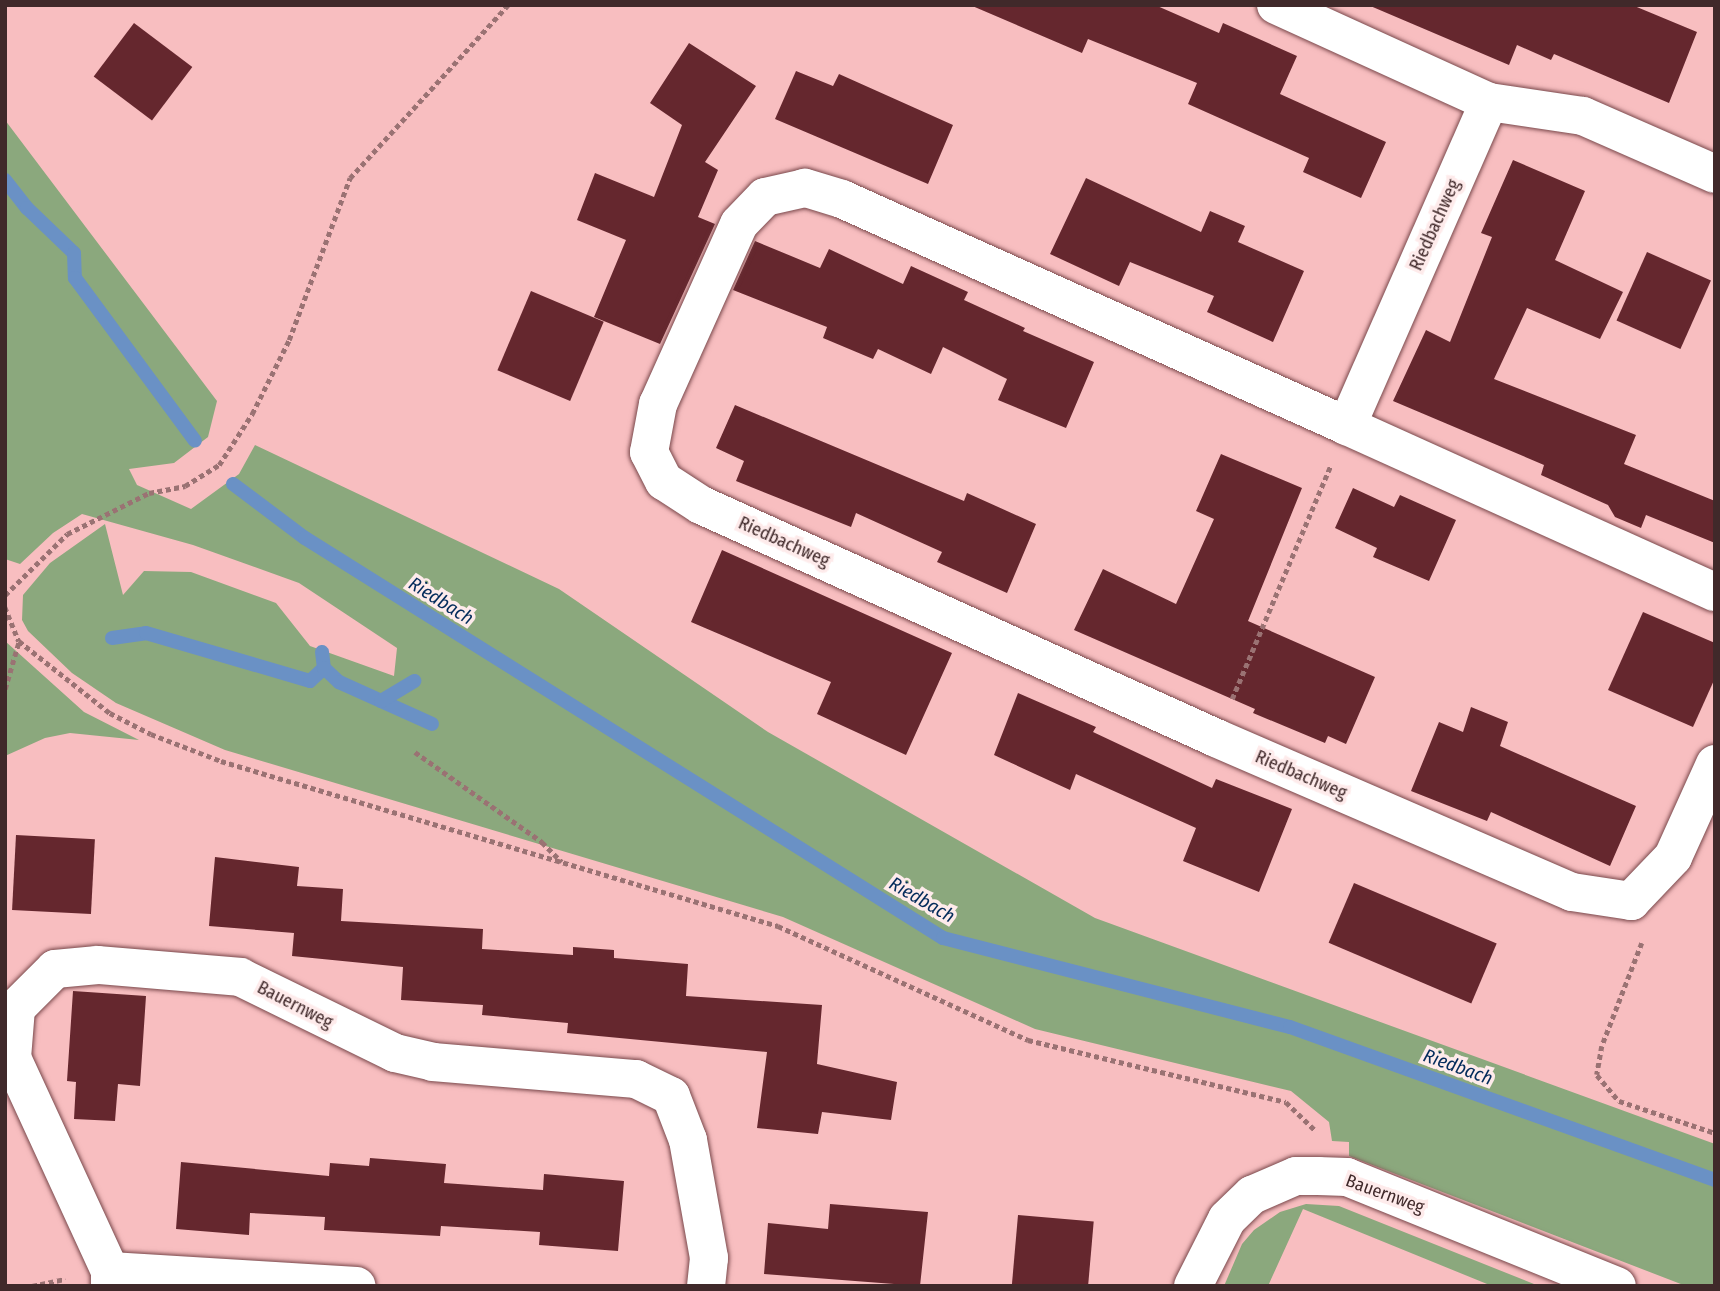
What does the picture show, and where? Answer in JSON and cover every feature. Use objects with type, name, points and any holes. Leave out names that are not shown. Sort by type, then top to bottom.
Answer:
[{"type":"street","points":[[1276,5],[1489,102],[1583,116],[1715,174]]},
{"type":"street","name":"Riedbachweg","points":[[1347,426],[1489,102]]},
{"type":"street","name":"Riedbachweg","points":[[1631,901],[1572,892],[1216,738],[701,505],[664,481],[649,452],[658,404],[739,224],[765,197],[805,188],[842,199],[1715,592]]},
{"type":"street","points":[[1631,901],[1673,857],[1715,764]]},
{"type":"street","name":"Bauernweg","points":[[357,1286],[110,1278],[12,1058],[16,1008],[55,969],[98,965],[240,977],[396,1053],[433,1062],[636,1079],[671,1096],[691,1153],[709,1258],[706,1286]]},
{"type":"street","name":"Bauernweg","points":[[1193,1286],[1227,1219],[1252,1195],[1296,1176],[1347,1177],[1617,1286]]},
{"type":"path","points":[[5,595],[67,534],[149,494],[185,486],[219,465],[252,414],[289,340],[350,178],[508,5]]},
{"type":"path","points":[[1216,738],[1347,426]]},
{"type":"path","points":[[5,607],[19,641],[110,713],[151,734],[221,761],[778,926],[1028,1040],[1286,1102],[1316,1129],[1318,1176]]},
{"type":"path","points":[[5,689],[19,641]]},
{"type":"path","points":[[415,752],[542,842],[563,863]]},
{"type":"path","points":[[1631,901],[1644,946],[1602,1046],[1597,1075],[1619,1101],[1715,1133]]},
{"type":"green space","points":[[5,120],[217,401],[208,437],[174,463],[129,469],[137,485],[191,509],[239,474],[255,445],[559,589],[768,732],[1095,918],[1715,1144],[1715,1286],[1686,1286],[1349,1156],[1349,1142],[1332,1141],[1329,1122],[1291,1091],[1035,1029],[783,917],[225,750],[116,703],[72,673],[28,631],[22,620],[23,595],[50,563],[105,524],[123,595],[144,571],[191,572],[276,603],[310,646],[394,676],[397,648],[299,583],[193,545],[82,514],[53,533],[20,564],[5,559]]},
{"type":"green space","points":[[5,641],[84,712],[139,740],[70,733],[45,738],[5,756]]},
{"type":"green space","points":[[1306,1204],[1339,1206],[1539,1286],[1492,1286],[1303,1209],[1268,1286],[1224,1286],[1242,1244],[1254,1230],[1280,1212]]},
{"type":"building","points":[[970,5],[1155,5],[1219,33],[1223,23],[1297,56],[1280,94],[1386,142],[1361,198],[1303,172],[1309,158],[1188,104],[1197,83],[1088,39],[1082,53]]},
{"type":"building","points":[[1368,5],[1632,5],[1697,32],[1669,103],[1554,54],[1551,60],[1517,45],[1509,65]]},
{"type":"building","points":[[134,23],[192,67],[152,120],[94,77]]},
{"type":"building","points":[[689,43],[756,86],[705,162],[718,170],[698,217],[715,224],[660,344],[594,317],[626,240],[577,220],[595,173],[654,197],[682,125],[650,103]]},
{"type":"building","points":[[796,71],[833,86],[839,74],[953,125],[928,184],[775,119]]},
{"type":"building","points":[[1513,160],[1585,191],[1555,260],[1623,292],[1600,339],[1527,308],[1494,379],[1636,435],[1624,464],[1715,501],[1715,543],[1646,515],[1641,528],[1615,517],[1608,505],[1541,475],[1544,465],[1393,401],[1426,330],[1450,342],[1492,237],[1481,233]]},
{"type":"building","points":[[1086,178],[1201,232],[1210,211],[1245,226],[1238,242],[1304,271],[1273,342],[1207,312],[1214,296],[1130,262],[1119,286],[1050,254]]},
{"type":"building","points":[[755,241],[820,268],[829,249],[903,284],[911,266],[968,292],[964,300],[1025,328],[1023,331],[1094,362],[1066,428],[998,400],[1007,379],[943,347],[931,374],[878,349],[873,359],[823,338],[827,327],[733,290]]},
{"type":"building","points":[[1647,252],[1711,280],[1680,349],[1616,321]]},
{"type":"building","points":[[531,291],[604,322],[570,401],[497,370]]},
{"type":"building","points":[[735,405],[964,501],[967,493],[1036,524],[1007,593],[937,562],[942,552],[856,513],[851,527],[736,481],[744,461],[716,448]]},
{"type":"building","points":[[1221,454],[1302,488],[1248,621],[1375,677],[1346,744],[1328,736],[1325,743],[1253,713],[1255,709],[1074,630],[1103,569],[1176,604],[1214,519],[1196,511]]},
{"type":"building","points":[[1353,488],[1394,507],[1400,495],[1456,520],[1429,581],[1373,557],[1377,548],[1335,528]]},
{"type":"building","points":[[722,550],[952,653],[906,755],[817,714],[831,682],[691,622]]},
{"type":"building","points":[[1643,612],[1715,643],[1715,678],[1693,727],[1608,690]]},
{"type":"building","points":[[1018,693],[1096,727],[1093,732],[1212,788],[1216,779],[1292,809],[1259,892],[1183,861],[1196,828],[1076,774],[1070,790],[994,755]]},
{"type":"building","points":[[1471,707],[1508,722],[1500,746],[1636,806],[1610,866],[1491,812],[1487,821],[1411,791],[1439,722],[1463,732]]},
{"type":"building","points":[[16,835],[95,839],[91,914],[12,910]]},
{"type":"building","points":[[215,857],[299,867],[297,886],[343,889],[341,921],[483,929],[482,949],[573,955],[573,947],[614,950],[614,958],[688,964],[686,996],[822,1005],[817,1064],[897,1082],[891,1120],[822,1112],[818,1134],[757,1128],[767,1052],[567,1033],[568,1023],[482,1015],[483,1005],[401,1000],[403,967],[292,956],[294,933],[209,926]]},
{"type":"building","points":[[1354,883],[1497,944],[1471,1003],[1329,943]]},
{"type":"building","points":[[73,991],[146,996],[140,1086],[118,1084],[115,1121],[74,1119],[76,1082],[67,1081]]},
{"type":"building","points":[[370,1158],[446,1164],[444,1183],[543,1190],[544,1174],[624,1181],[618,1251],[539,1245],[540,1232],[441,1226],[440,1236],[324,1230],[325,1217],[250,1213],[249,1235],[176,1229],[181,1162],[329,1176],[330,1163],[369,1166]]},
{"type":"building","points":[[830,1204],[928,1212],[920,1286],[764,1274],[768,1223],[828,1229]]},
{"type":"building","points":[[1018,1215],[1094,1222],[1088,1286],[1012,1286]]},
{"type":"waterway","name":"Riedbach","points":[[5,180],[27,208],[74,253],[75,278],[195,441]]},
{"type":"waterway","name":"Riedbach","points":[[233,484],[305,538],[943,938],[1290,1027],[1715,1180]]},
{"type":"waterway","points":[[112,638],[146,633],[310,681],[324,668]]},
{"type":"waterway","points":[[322,652],[324,668],[339,682],[432,724]]},
{"type":"waterway","points":[[381,701],[414,681]]}]
